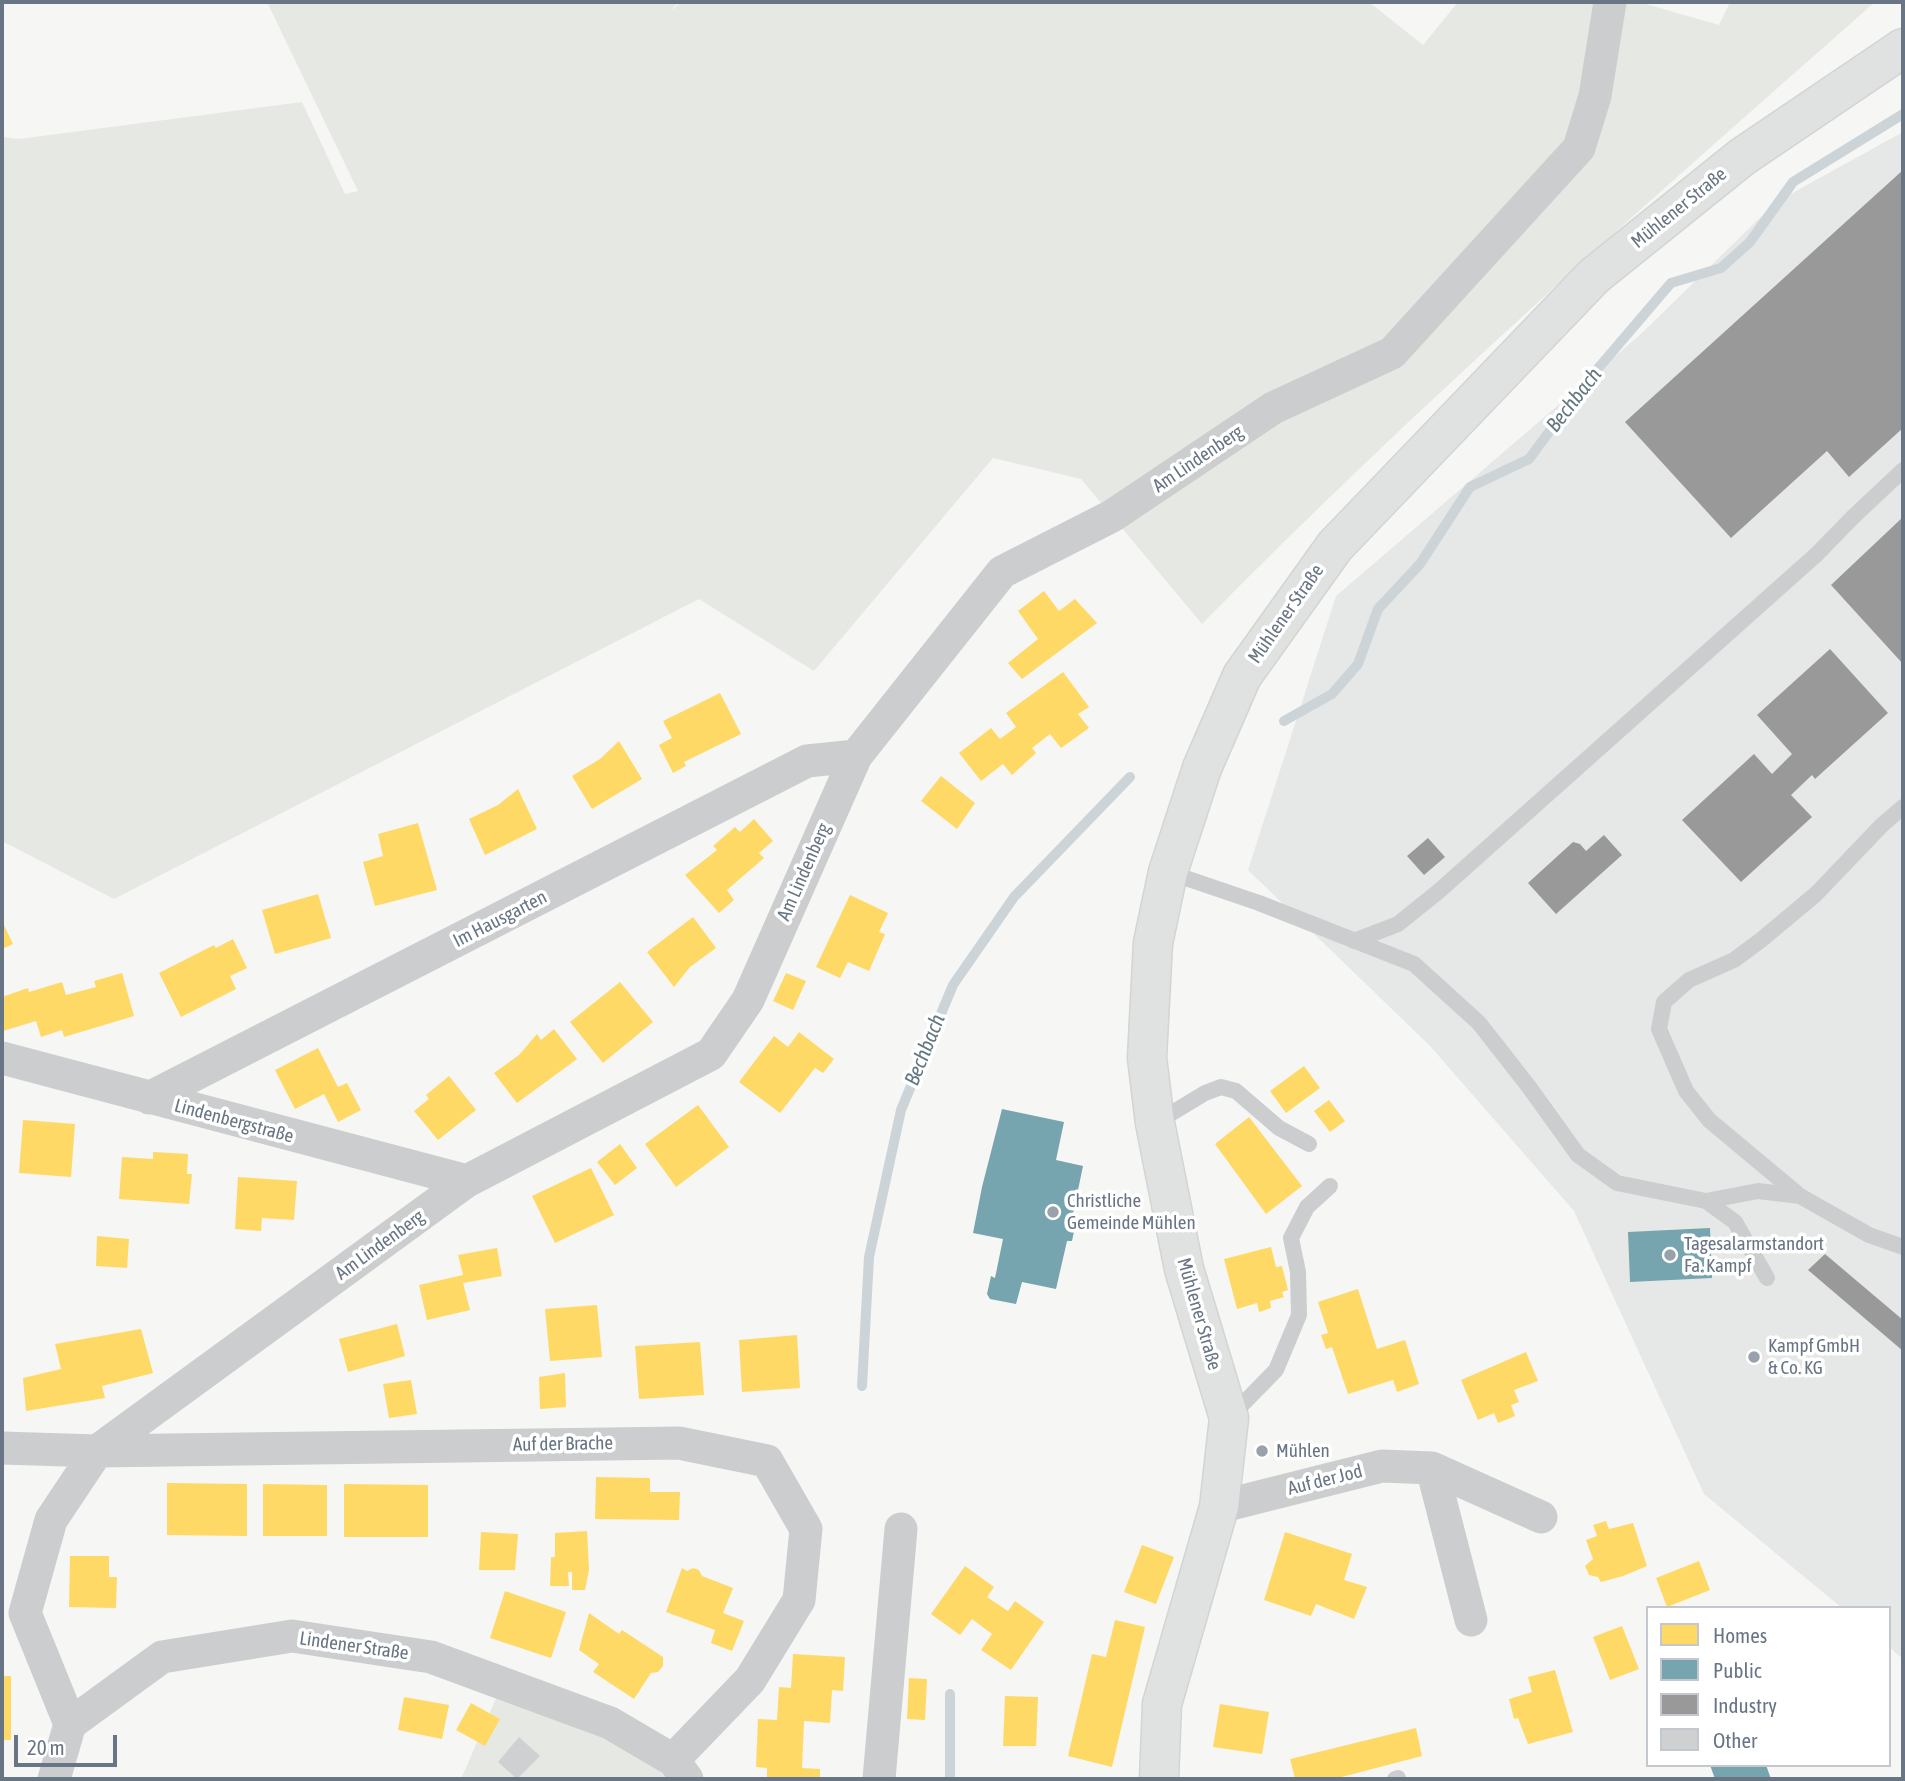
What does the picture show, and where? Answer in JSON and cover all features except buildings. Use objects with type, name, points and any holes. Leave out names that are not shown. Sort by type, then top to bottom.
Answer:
[{"type":"main road","name":"Mühlener Straße","points":[[1159,1779],[1162,1704],[1219,1507],[1229,1418],[1184,1269],[1155,1124],[1147,1058],[1153,943],[1168,872],[1202,768],[1242,676],[1335,546],[1594,276],[1742,157],[1903,48]]},
{"type":"street","name":"Am Lindenberg","points":[[70,1724],[25,1613],[51,1520],[97,1451],[467,1181],[711,1054],[748,1000],[856,756],[1002,572],[1112,516],[1273,408],[1392,353],[1579,148],[1595,96],[1610,2]]},
{"type":"street","name":"Im Hausgarten","points":[[149,1098],[807,761],[856,756]]},
{"type":"street","name":"Lindenbergstraße","points":[[2,1058],[467,1181]]},
{"type":"street","name":"Auf der Brache","points":[[2,1448],[97,1451],[679,1443],[767,1461],[806,1530],[799,1600],[750,1680],[680,1770]]},
{"type":"street","name":"Auf der Jod","points":[[1219,1507],[1382,1466],[1432,1468],[1541,1517]]},
{"type":"street","points":[[1432,1468],[1471,1620]]},
{"type":"street","points":[[880,1779],[901,1529]]},
{"type":"street","name":"Lindener Straße","points":[[70,1724],[162,1657],[292,1636],[430,1657],[610,1723],[680,1770]]},
{"type":"street","points":[[54,1779],[70,1724]]},
{"type":"lane","points":[[1354,941],[1398,924],[1439,891],[1817,554],[1903,470]]},
{"type":"lane","points":[[1903,807],[1882,825],[1816,894],[1761,940],[1734,961],[1689,980],[1664,1002],[1660,1029],[1686,1091],[1709,1120],[1800,1196],[1869,1235],[1903,1247]]},
{"type":"lane","points":[[1168,872],[1414,964],[1479,1024],[1578,1155],[1617,1183],[1706,1200],[1758,1191],[1800,1196]]},
{"type":"lane","points":[[1155,1124],[1205,1093],[1221,1087],[1236,1091],[1279,1128],[1309,1144]]},
{"type":"lane","points":[[1229,1418],[1276,1370],[1300,1315],[1298,1272],[1291,1238],[1307,1207],[1330,1186]]},
{"type":"lane","points":[[1706,1200],[1735,1222],[1767,1278]]},
{"type":"shaded area","points":[[267,2],[678,2],[671,11],[681,2],[1369,2],[1423,45],[1458,2],[1639,2],[1719,25],[1730,2],[1875,2],[1618,230],[1449,385],[1365,463],[1202,624],[1081,479],[993,458],[814,671],[699,599],[114,899],[2,841],[2,137],[19,139],[302,102],[345,194],[358,191]]},
{"type":"shaded area","name":"Kampf GmbH & Co. KG","points":[[1903,132],[1903,1659],[1891,1649],[1891,1606],[1840,1606],[1704,1494],[1574,1211],[1430,1046],[1248,870],[1336,596],[1641,334],[1776,202]]},
{"type":"shaded area","points":[[497,1696],[648,1756],[666,1779],[461,1779]]},
{"type":"waterway","name":"Bechbach","points":[[1284,721],[1332,694],[1358,664],[1378,609],[1420,564],[1470,487],[1529,459],[1583,386],[1671,283],[1721,268],[1750,242],[1793,182],[1903,114]]},
{"type":"waterway","name":"Bechbach","points":[[862,1386],[869,1257],[901,1110],[953,985],[1014,897],[1130,777]]},
{"type":"waterway","name":"Bechbach","points":[[950,1694],[950,1779]]},
{"type":"place","name":"Christliche Gemeinde Mühlen","points":[[1053,1212]]},
{"type":"place","name":"Tagesalarmstandort Fa. Kampf","points":[[1670,1255]]},
{"type":"place","name":"Kampf GmbH & Co. KG","points":[[1754,1357]]},
{"type":"place","name":"Mühlen","points":[[1262,1451]]}]
